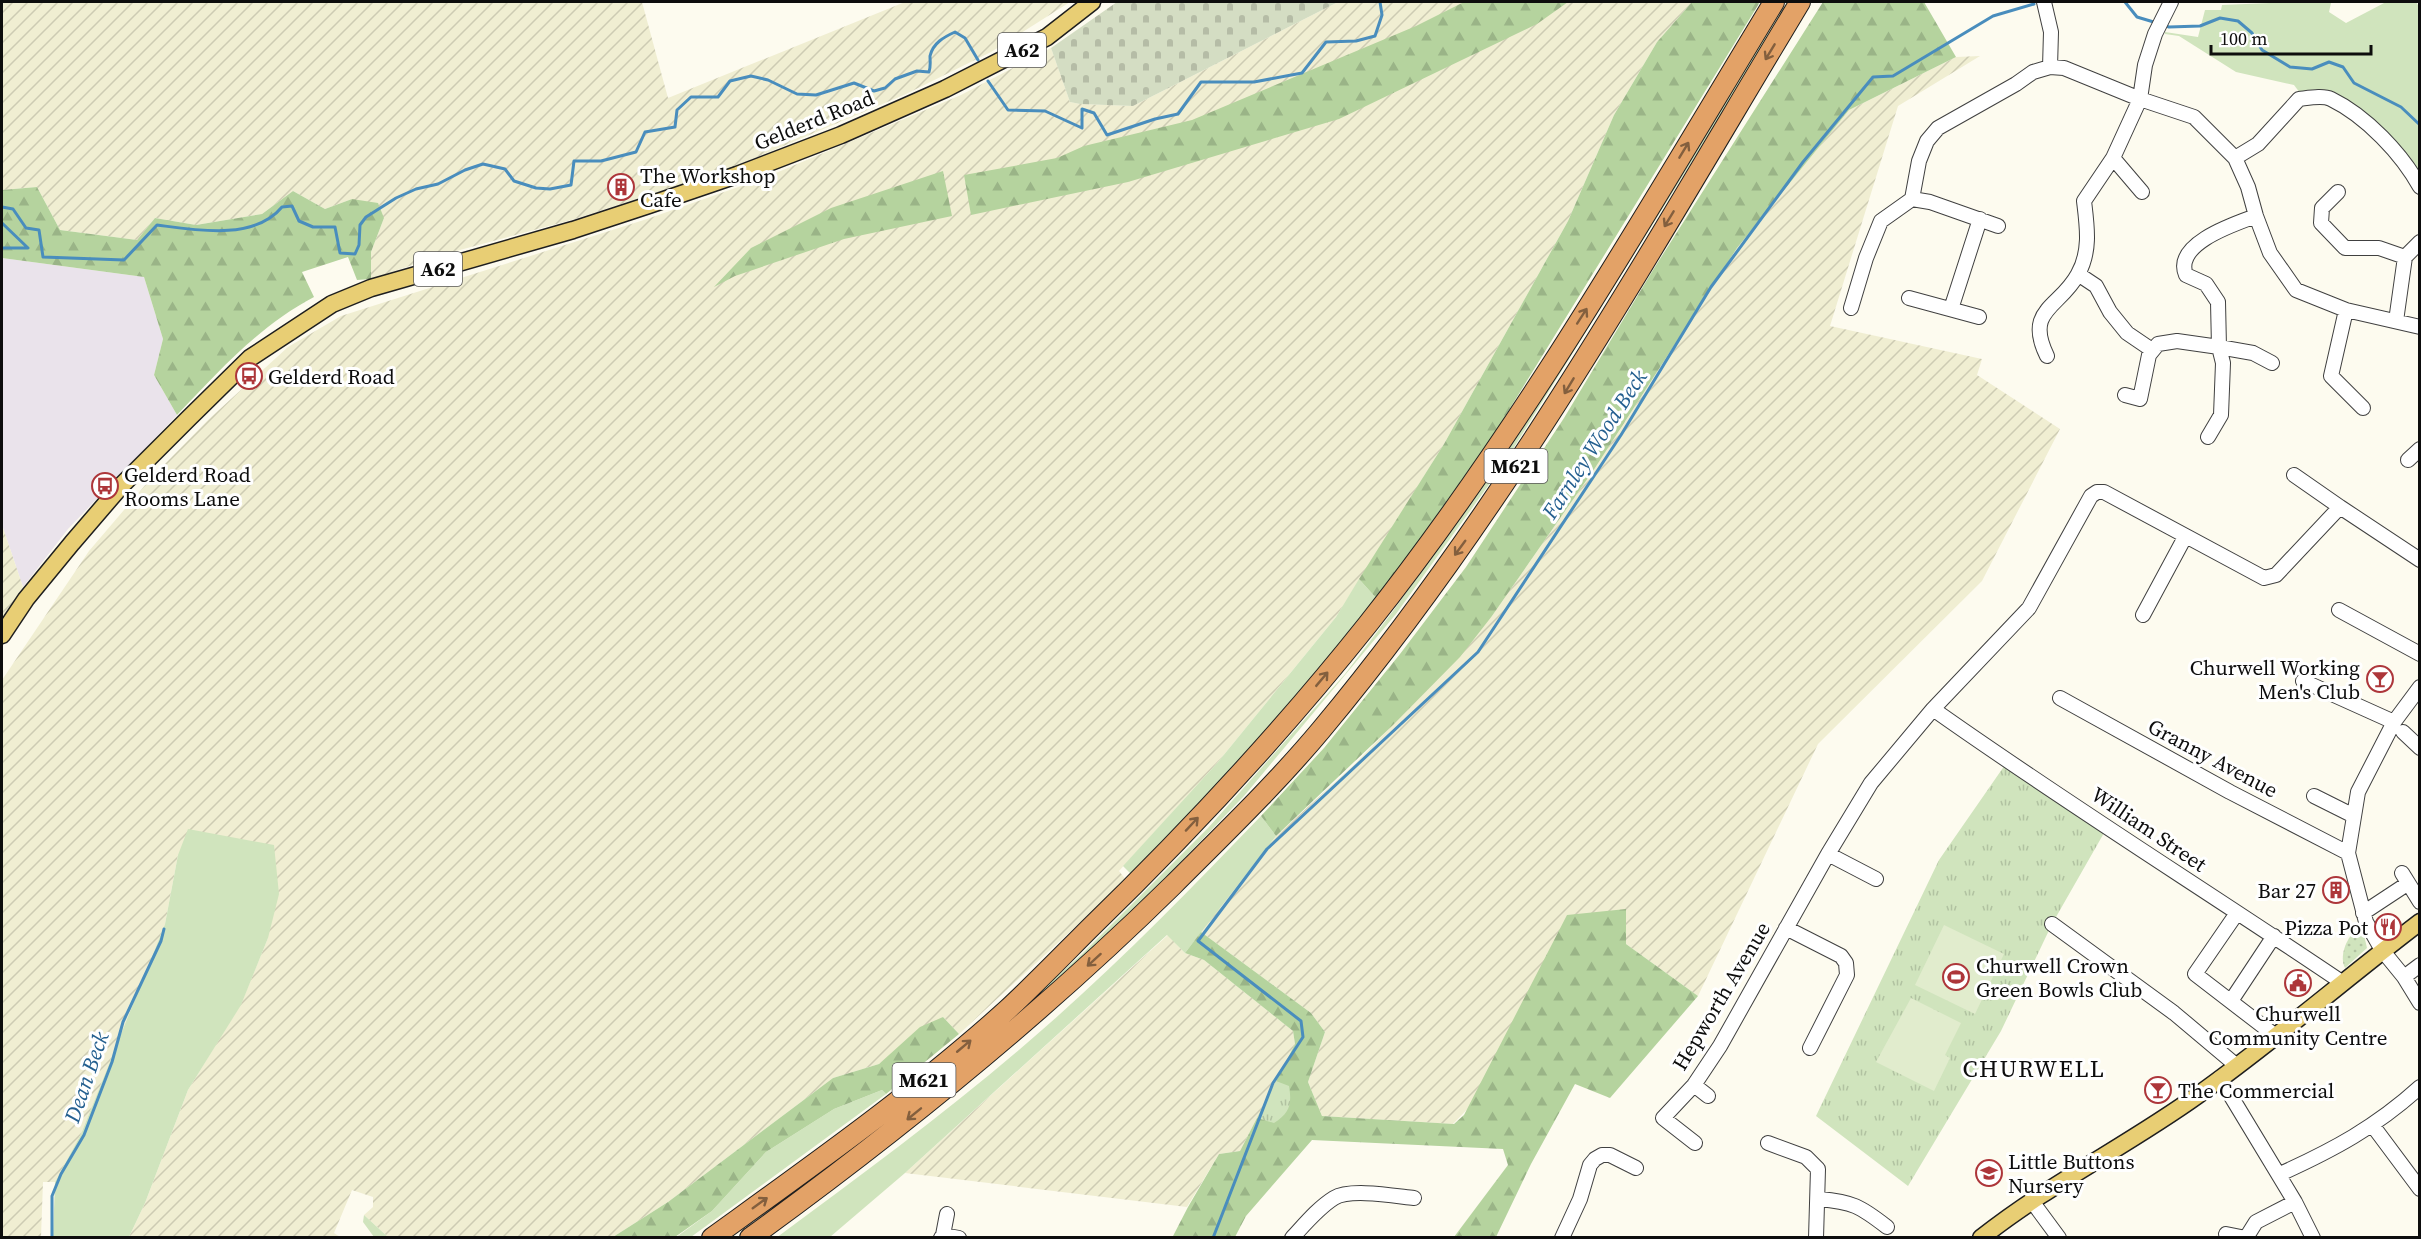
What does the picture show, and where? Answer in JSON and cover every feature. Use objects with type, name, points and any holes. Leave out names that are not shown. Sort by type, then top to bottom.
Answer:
[{"type":"highway","name":"M621","points":[[712,1238],[851,1137],[1007,1010],[1152,867],[1292,715],[1369,623],[1507,432],[1587,309],[1774,2]]},
{"type":"highway","name":"M621","points":[[750,1238],[854,1163],[1001,1043],[1137,921],[1252,808],[1322,729],[1462,545],[1558,404],[1800,2]]},
{"type":"main road","name":"Gelderd Road","points":[[2,635],[26,598],[72,543],[122,486],[189,418],[250,358],[332,304],[372,288],[573,230],[693,190],[841,135],[945,89],[1047,37],[1092,2]]},
{"type":"main road","points":[[1981,1238],[2031,1200],[2136,1138],[2237,1066],[2277,1037],[2382,950],[2420,922]]},
{"type":"street","points":[[2044,2],[2051,32],[2050,67]]},
{"type":"street","points":[[2047,356],[2039,340],[2041,317],[2078,274],[2088,239],[2084,201],[2113,158],[2140,99],[2145,65],[2155,34],[2171,2]]},
{"type":"street","points":[[1851,308],[1868,249],[1881,221],[1912,199],[1919,161],[1927,141],[1938,128],[2033,72],[2050,67],[2082,73],[2140,99],[2194,117],[2235,158],[2270,252],[2296,290],[2346,310],[2420,327]]},
{"type":"street","points":[[2235,158],[2258,144],[2299,99],[2329,98],[2375,129],[2409,168],[2420,187]]},
{"type":"street","points":[[2113,158],[2142,192]]},
{"type":"street","points":[[2338,192],[2322,208],[2321,223],[2345,248],[2379,248],[2405,257]]},
{"type":"street","points":[[1912,199],[1998,226]]},
{"type":"street","points":[[2208,437],[2221,414],[2223,363],[2219,347],[2218,302],[2206,285],[2186,275],[2183,268],[2192,250],[2207,237],[2256,216]]},
{"type":"street","points":[[1951,309],[1980,219]]},
{"type":"street","points":[[2396,321],[2405,257],[2420,242]]},
{"type":"street","points":[[2078,274],[2096,286],[2110,312],[2127,333],[2152,350]]},
{"type":"street","points":[[1909,297],[1979,317]]},
{"type":"street","points":[[2346,310],[2331,376],[2363,408]]},
{"type":"street","points":[[2125,395],[2140,399],[2152,350],[2158,344],[2166,341],[2253,353],[2272,363]]},
{"type":"street","points":[[2408,460],[2420,449]]},
{"type":"street","points":[[2294,475],[2420,561]]},
{"type":"street","name":"Hepworth Avenue","points":[[1695,1143],[1663,1118],[1694,1085],[1720,1046],[1828,854],[1871,783],[1933,709],[2030,608],[2091,496],[2097,492],[2104,492],[2264,578],[2276,575],[2340,507]]},
{"type":"street","points":[[2143,615],[2186,537]]},
{"type":"street","points":[[2339,610],[2420,654]]},
{"type":"street","points":[[2303,681],[2398,727],[2420,748]]},
{"type":"street","points":[[2419,688],[2358,792],[2348,852],[2362,913],[2382,950],[2404,977],[2420,1003]]},
{"type":"street","name":"Granny Avenue","points":[[2060,698],[2230,792],[2348,852]]},
{"type":"street","name":"William Street","points":[[1933,709],[2007,762],[2108,826],[2343,983]]},
{"type":"street","points":[[2314,796],[2354,816]]},
{"type":"street","points":[[1828,854],[1876,879]]},
{"type":"street","points":[[2362,913],[2404,878],[2420,902]]},
{"type":"street","points":[[2237,913],[2195,974],[2277,1037]]},
{"type":"street","points":[[2052,924],[2169,1008],[2237,1066]]},
{"type":"street","points":[[1786,928],[1841,957],[1848,969],[1810,1048]]},
{"type":"street","points":[[2230,1001],[2274,936]]},
{"type":"street","points":[[2404,977],[2420,965]]},
{"type":"street","points":[[2220,1078],[2280,1174],[2313,1238]]},
{"type":"street","points":[[1694,1085],[1708,1096]]},
{"type":"street","points":[[2280,1174],[2335,1149],[2373,1126],[2420,1087]]},
{"type":"street","points":[[2373,1126],[2420,1189]]},
{"type":"street","points":[[1768,1143],[1796,1152],[1813,1162],[1818,1169],[1819,1199],[1816,1238]]},
{"type":"street","points":[[1562,1238],[1580,1199],[1590,1165],[1595,1158],[1610,1155],[1636,1168]]},
{"type":"street","points":[[1292,1238],[1320,1208],[1336,1196],[1351,1194],[1414,1198]]},
{"type":"street","points":[[1819,1199],[1851,1203],[1887,1227]]},
{"type":"street","points":[[2031,1200],[2059,1238]]},
{"type":"street","points":[[2226,1234],[2246,1238],[2256,1222],[2295,1202]]},
{"type":"street","points":[[947,1214],[942,1236],[959,1238]]},
{"type":"shaded area","points":[[2,2],[642,2],[668,98],[905,2],[1070,2],[991,52],[906,94],[729,169],[575,219],[445,254],[371,279],[371,252],[384,218],[352,199],[325,209],[293,191],[262,214],[196,225],[155,218],[137,240],[60,230],[37,187],[2,190]]},
{"type":"shaded area","points":[[1338,2],[1692,2],[1657,42],[1614,115],[1568,221],[1444,444],[1336,617],[1218,762],[1119,871],[1126,880],[959,1034],[943,1017],[879,1064],[833,1078],[668,1202],[613,1237],[388,1237],[364,1215],[373,1207],[373,1197],[352,1190],[334,1233],[340,1237],[129,1237],[145,1203],[188,1090],[241,1004],[268,938],[178,855],[165,924],[81,1134],[55,1182],[43,1182],[41,1237],[2,1238],[2,680],[89,551],[153,476],[209,419],[288,347],[341,316],[647,219],[764,178],[961,95],[1051,48],[1070,102],[1133,106]]},
{"type":"shaded area","points":[[1980,56],[1898,106],[1830,326],[1982,359],[1977,375],[2060,429],[1982,581],[1818,744],[1698,996],[1626,944],[1453,1124],[1322,1116],[1308,1082],[1325,1032],[1311,1013],[1201,932],[1276,836],[1356,763],[1492,616],[1595,468],[1737,248],[1849,110],[1956,57]]},
{"type":"shaded area","points":[[2,258],[144,277],[163,339],[154,375],[177,415],[68,529],[23,587],[2,525]]},
{"type":"shaded area","points":[[2,525],[23,587],[2,619]]},
{"type":"shaded area","points":[[1168,935],[1185,953],[1204,960],[1293,1031],[1295,1044],[1240,1151],[1219,1154],[1187,1207],[905,1173]]},
{"type":"green space","points":[[1117,2],[1338,2],[1133,106],[1070,102],[1051,48]]},
{"type":"green space","points":[[1464,2],[1568,2],[1537,24],[1339,119],[1128,182],[971,215],[964,175],[1057,158],[1084,146],[1192,120],[1416,26]]},
{"type":"green space","points":[[1692,2],[1760,2],[1493,436],[1377,599],[1359,579],[1444,444],[1568,221],[1614,115],[1657,42]]},
{"type":"green space","points":[[1787,2],[1791,2],[1503,465],[1396,614],[1244,796],[1146,898],[1084,958],[1013,1021],[877,1133],[732,1237],[725,1238],[1011,1017],[1082,954],[1208,828],[1345,674],[1508,450]]},
{"type":"green space","points":[[1823,2],[1924,2],[1956,57],[1849,110],[1737,248],[1595,468],[1492,616],[1460,657],[1393,725],[1276,836],[1261,816],[1324,748],[1466,567],[1564,418],[1653,270]]},
{"type":"green space","points":[[2386,2],[2416,2],[2420,8],[2419,175],[2393,140],[2369,116],[2343,98],[2324,90],[2300,93],[2294,85],[2236,72],[2179,36],[2165,34],[2165,32],[2198,37],[2205,10],[2221,10],[2222,5],[2331,3],[2329,12],[2346,23]]},
{"type":"green space","points":[[943,171],[952,216],[844,239],[735,276],[714,287],[751,248],[831,208]]},
{"type":"green space","points":[[37,187],[60,230],[137,240],[155,218],[196,225],[262,214],[293,191],[325,209],[352,199],[378,203],[384,218],[371,252],[371,279],[357,280],[348,257],[302,272],[314,297],[275,321],[258,335],[224,366],[177,415],[154,375],[163,339],[144,277],[2,258],[2,190]]},
{"type":"green space","points":[[1359,579],[1377,599],[1308,686],[1229,776],[1133,876],[1123,866],[1218,762],[1336,617]]},
{"type":"green space","points":[[2007,762],[2108,826],[2052,924],[2001,1031],[1908,1186],[1816,1116],[1939,860]]},
{"type":"green space","points":[[1261,816],[1276,836],[1185,953],[1167,935],[905,1173],[830,1237],[776,1238],[872,1167],[1027,1043],[1117,961]]},
{"type":"green space","points":[[188,829],[274,845],[279,894],[268,938],[241,1005],[188,1090],[145,1203],[129,1237],[53,1237],[55,1182],[81,1134],[165,924],[178,855]]},
{"type":"green space","points":[[1626,909],[1626,944],[1698,996],[1610,1098],[1575,1084],[1531,1164],[1496,1237],[1454,1237],[1508,1165],[1503,1149],[1312,1140],[1246,1216],[1235,1237],[1172,1238],[1219,1154],[1240,1151],[1295,1044],[1293,1031],[1204,960],[1185,953],[1201,932],[1311,1013],[1325,1032],[1308,1082],[1322,1116],[1454,1124],[1464,1115],[1567,915]]},
{"type":"green space","name":"Churwell Crown Green Bowls Club","points":[[1944,925],[2004,954],[1975,1014],[1915,985]]},
{"type":"green space","points":[[2355,931],[2360,931],[2364,935],[2367,948],[2345,968],[2344,948]]},
{"type":"green space","points":[[1911,998],[1961,1023],[1945,1055],[1950,1058],[1934,1091],[1876,1062]]},
{"type":"green space","points":[[943,1017],[959,1034],[886,1094],[882,1090],[834,1109],[766,1152],[712,1211],[675,1237],[613,1237],[668,1202],[833,1078],[879,1064],[920,1027]]},
{"type":"green space","points":[[1276,1081],[1289,1086],[1290,1098],[1287,1112],[1274,1123],[1257,1118]]},
{"type":"green space","points":[[882,1090],[886,1094],[691,1237],[675,1238],[712,1211],[766,1152],[834,1109]]},
{"type":"green space","points":[[364,1215],[388,1237],[374,1237],[363,1222]]},
{"type":"waterway","name":"Farnley Wood Beck","points":[[988,81],[1008,110],[1045,111],[1082,128],[1082,109],[1094,113],[1107,135],[1178,114],[1201,82],[1254,82],[1302,73],[1326,42],[1356,41],[1375,36],[1382,15],[1380,2]]},
{"type":"waterway","name":"Farnley Wood Beck","points":[[2125,2],[2137,17],[2157,23]]},
{"type":"waterway","name":"Farnley Wood Beck","points":[[1213,1238],[1273,1083],[1303,1037],[1301,1021],[1198,941],[1267,849],[1478,652],[1621,435],[1711,287],[1803,162],[1873,77],[1893,76],[1993,16],[2034,4]]},
{"type":"waterway","name":"Farnley Wood Beck","points":[[2163,25],[2169,27],[2200,26],[2220,18],[2238,21],[2252,33],[2262,50],[2290,67],[2312,69],[2329,62],[2343,67],[2354,83],[2401,107],[2420,125]]},
{"type":"waterway","name":"Farnley Wood Beck","points":[[2,207],[13,209],[26,228],[39,230],[43,257],[124,260],[157,225],[223,231],[240,229],[270,218],[282,207],[292,206],[299,221],[313,227],[335,227],[340,253],[355,254],[359,245],[360,225],[366,217],[396,198],[416,189],[438,184],[465,170],[483,164],[505,169],[514,181],[536,188],[550,189],[571,185],[574,161],[601,161],[636,152],[645,132],[675,127],[677,110],[691,97],[718,97],[730,81],[751,76],[768,80],[797,94],[816,95],[854,83],[874,91],[885,88],[895,79],[917,71],[929,72],[930,56],[934,47],[943,38],[955,32],[965,38],[978,60]]},
{"type":"waterway","name":"Farnley Wood Beck","points":[[2,223],[28,248],[2,248]]},
{"type":"waterway","name":"Dean Beck","points":[[52,1238],[52,1196],[61,1174],[84,1135],[112,1062],[123,1022],[161,941],[164,929]]},
{"type":"place","name":"The Workshop Cafe","points":[[621,187]]},
{"type":"place","name":"Gelderd Road","points":[[249,376]]},
{"type":"place","name":"Gelderd Road Rooms Lane","points":[[105,486]]},
{"type":"place","name":"Churwell Working Men's Club","points":[[2380,679]]},
{"type":"place","name":"Bar 27","points":[[2336,890]]},
{"type":"place","name":"Pizza Pot","points":[[2388,927]]},
{"type":"place","name":"Churwell Crown Green Bowls Club","points":[[1956,977]]},
{"type":"place","name":"Churwell Community Centre","points":[[2298,983]]},
{"type":"place","name":"The Commercial","points":[[2158,1090]]},
{"type":"place","name":"Little Buttons Nursery","points":[[1989,1173]]},
{"type":"district","name":"CHURWELL","points":[[2034,1068]]}]
